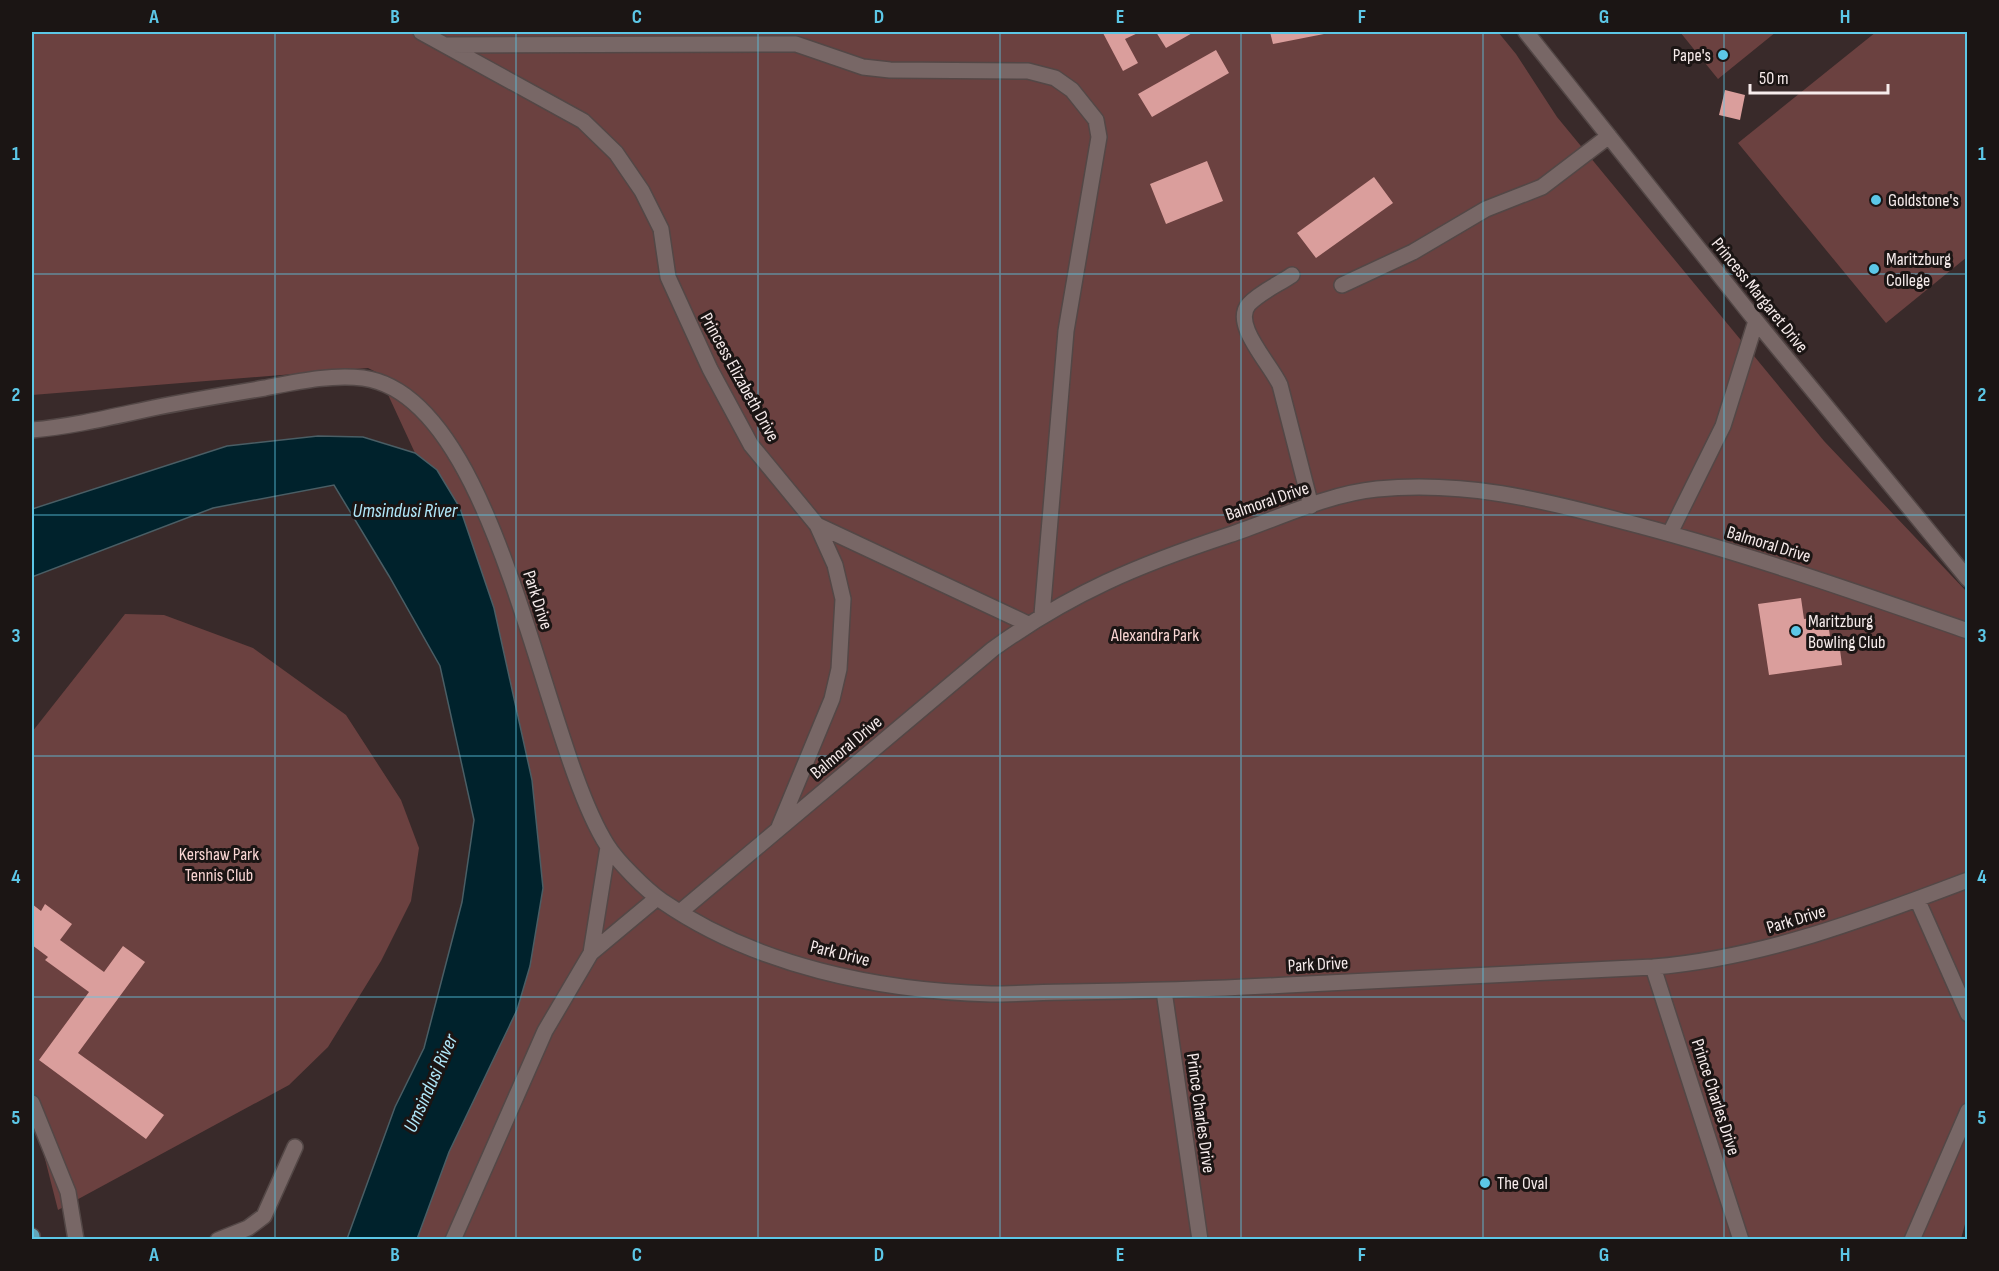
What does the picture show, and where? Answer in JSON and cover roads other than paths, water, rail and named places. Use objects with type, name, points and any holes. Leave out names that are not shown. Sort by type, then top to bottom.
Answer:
[{"type":"street","name":"Princess Elizabeth Drive","points":[[421,32],[583,121],[616,153],[642,191],[661,229],[668,277],[676,300],[751,446],[817,525],[835,565],[843,599],[839,669],[832,699],[777,830]]},
{"type":"street","name":"Princess Margaret Drive","points":[[1526,32],[1756,321],[1968,579]]},
{"type":"street","points":[[446,45],[796,44],[863,67],[890,70],[1028,71],[1055,78],[1072,90],[1096,120],[1099,137],[1066,331],[1042,615]]},
{"type":"street","points":[[1342,285],[1413,252],[1486,209],[1542,187],[1609,136]]},
{"type":"street","points":[[1292,275],[1250,303],[1243,314],[1243,320],[1249,337],[1272,368],[1280,385],[1311,506]]},
{"type":"street","points":[[1670,533],[1723,426],[1756,321]]},
{"type":"street","name":"Park Drive","points":[[32,430],[110,419],[156,407],[300,381],[351,376],[372,379],[400,393],[434,420],[490,519],[557,724],[589,808],[608,847],[657,898],[680,912],[772,956],[880,983],[994,994],[1164,991],[1701,963],[1738,956],[1845,925],[1968,880]]},
{"type":"street","name":"Balmoral Drive","points":[[680,912],[993,649],[1042,615],[1115,576],[1155,559],[1311,506],[1374,490],[1429,487],[1475,489],[1550,502],[1670,533],[1828,583],[1968,631]]},
{"type":"street","points":[[817,525],[1028,624]]},
{"type":"street","points":[[591,953],[608,847]]},
{"type":"street","points":[[453,1239],[545,1031],[591,953],[657,898]]},
{"type":"street","points":[[1917,899],[1968,1014]]},
{"type":"street","name":"Prince Charles Drive","points":[[1653,967],[1741,1239]]},
{"type":"street","name":"Prince Charles Drive","points":[[1164,991],[1200,1239]]},
{"type":"street","points":[[32,1103],[68,1192],[76,1239]]},
{"type":"street","points":[[1912,1239],[1968,1111]]},
{"type":"street","points":[[218,1239],[248,1228],[264,1216],[295,1147]]},
{"type":"water","name":"Umsindusi River","points":[[318,436],[363,437],[415,453],[437,470],[460,508],[494,608],[532,780],[543,888],[530,966],[517,1010],[449,1152],[417,1239],[347,1239],[395,1107],[424,1048],[462,902],[474,820],[440,666],[389,576],[334,485],[213,508],[32,577],[32,509],[227,446]]},
{"type":"place","name":"Pape's","points":[[1723,55]]},
{"type":"place","name":"Goldstone's","points":[[1876,200]]},
{"type":"place","name":"Maritzburg College","points":[[1874,269]]},
{"type":"place","name":"Maritzburg Bowling Club","points":[[1796,631]]},
{"type":"place","name":"The Oval","points":[[1485,1183]]},
{"type":"park label","name":"Alexandra Park","points":[[1155,635]]},
{"type":"park label","name":"Kershaw Park Tennis Club","points":[[219,864]]}]
